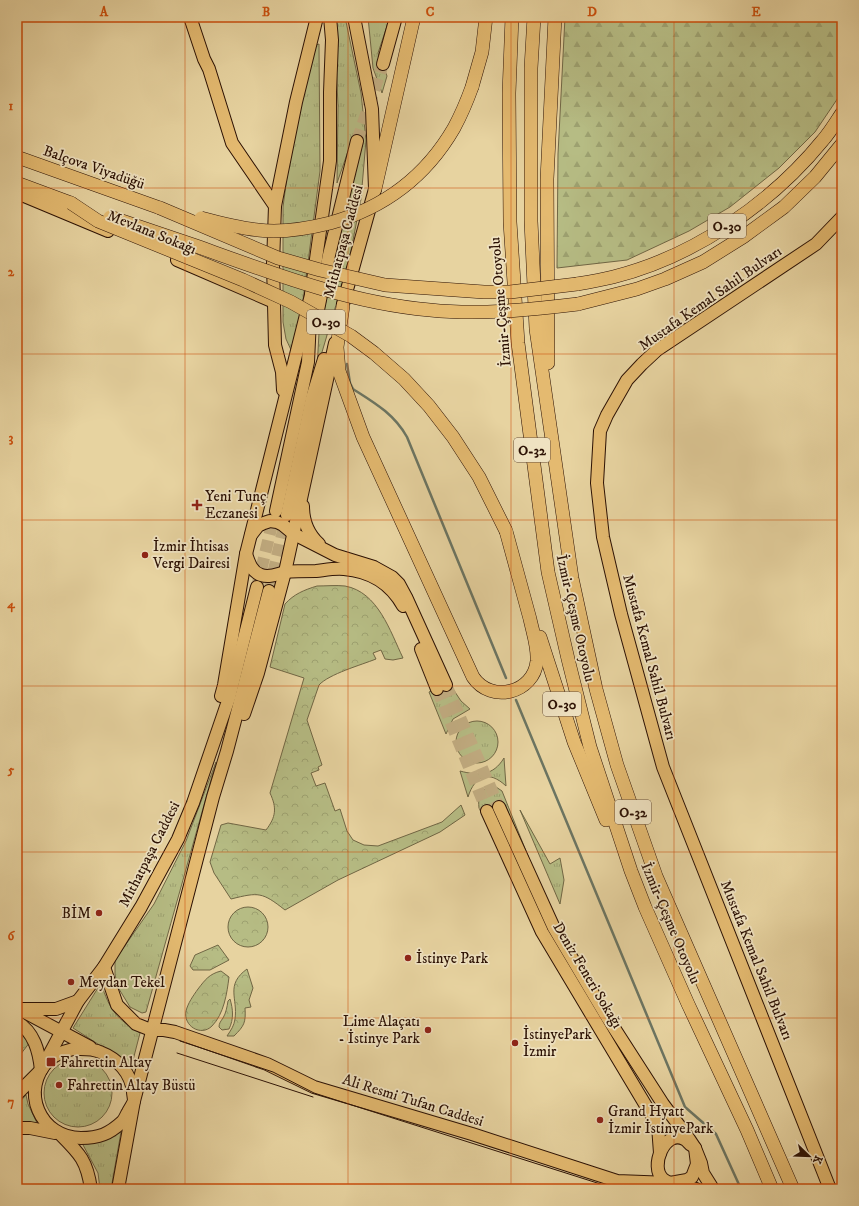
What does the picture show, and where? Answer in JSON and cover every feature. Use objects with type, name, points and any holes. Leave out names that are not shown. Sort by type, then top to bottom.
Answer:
[{"type":"highway","points":[[375,189],[414,17]]},
{"type":"highway","points":[[160,208],[222,224],[259,230],[292,230],[313,227],[340,220],[382,202],[400,191],[430,162],[443,146],[455,127],[472,87],[482,52],[486,17]]},
{"type":"highway","name":"İzmir-Çeşme Otoyolu","points":[[512,17],[509,93],[510,222],[518,343],[548,572],[590,747],[631,871],[645,907],[688,1004],[747,1130],[772,1189]]},
{"type":"highway","name":"İzmir-Çeşme Otoyolu","points":[[534,17],[531,68],[531,221],[536,329],[572,578],[596,689],[617,765],[656,876],[793,1189]]},
{"type":"highway","points":[[548,412],[547,179],[555,17]]},
{"type":"highway","name":"O-30","points":[[160,208],[278,258],[320,270],[385,284],[449,290],[510,292],[577,284],[613,277],[650,265],[694,246],[735,221],[770,195],[800,166],[823,140],[842,113]]},
{"type":"highway","name":"O-30","points":[[17,183],[292,280],[335,293],[383,303],[450,312],[527,309],[578,304],[637,290],[703,262],[743,237],[784,207],[815,177],[842,144]]},
{"type":"highway","name":"Balçova Viyadüğü","points":[[17,157],[160,208]]},
{"type":"highway","name":"O-30","points":[[71,203],[98,221],[243,280],[292,302],[351,336],[374,353],[404,379],[429,406],[453,437],[479,477],[506,531],[574,742],[605,817],[631,871]]},
{"type":"highway","points":[[342,306],[337,347],[339,371],[363,437],[473,678],[485,688],[500,693],[510,692],[523,686],[532,676],[537,662],[535,640],[506,531]]},
{"type":"main road","points":[[190,17],[204,59],[209,69],[232,143],[275,206]]},
{"type":"main road","points":[[284,399],[282,372],[275,345],[273,264],[275,206],[296,102],[317,17]]},
{"type":"main road","points":[[322,17],[326,71],[330,92]]},
{"type":"main road","name":"Mithatpaşa Caddesi","points":[[330,17],[332,40],[330,161],[311,295],[308,362],[281,513],[312,398],[342,306],[375,189],[372,110],[355,19]]},
{"type":"main road","points":[[382,64],[396,17]]},
{"type":"main road","points":[[308,362],[329,255],[357,141]]},
{"type":"main road","name":"Mevlana Sokağı","points":[[17,194],[142,245],[274,302]]},
{"type":"main road","name":"Mustafa Kemal Sahil Bulvarı","points":[[830,1189],[663,767],[603,537],[597,483],[600,431],[627,380],[657,350],[816,244],[842,217]]},
{"type":"main road","points":[[193,803],[204,754],[224,685],[250,535],[277,435],[284,399],[311,295]]},
{"type":"main road","points":[[197,855],[219,796],[258,673],[285,572],[342,306]]},
{"type":"main road","points":[[303,492],[303,517],[309,532],[318,543],[335,555]]},
{"type":"main road","points":[[246,554],[251,567],[262,575],[269,576],[285,572],[344,569],[360,572],[384,582],[398,597],[406,610],[441,687],[399,584],[392,577],[374,567],[335,555],[294,534],[277,522],[264,523],[258,526],[250,535]]},
{"type":"main road","name":"Mithatpaşa Caddesi","points":[[41,1070],[78,1001],[104,967],[142,907],[178,839],[193,803],[229,698],[257,588]]},
{"type":"main road","points":[[118,1189],[134,1101],[151,1030],[269,591]]},
{"type":"main road","name":"Deniz Feneri Sokağı","points":[[670,1183],[664,1180],[660,1175],[658,1168],[660,1153],[658,1126],[542,932],[493,809],[554,928],[607,1017],[663,1104],[695,1148],[703,1173],[713,1189]]},
{"type":"main road","points":[[104,967],[116,1005],[136,1024],[151,1030]]},
{"type":"main road","points":[[18,1009],[56,1009],[78,1001]]},
{"type":"main road","points":[[17,1128],[30,1128],[73,1138],[96,1138],[109,1133],[123,1121],[134,1101],[132,1084],[128,1073],[120,1065],[100,1051],[18,1009]]},
{"type":"main road","points":[[17,1022],[30,1034],[39,1053],[41,1070],[36,1083],[35,1097],[39,1112],[48,1125],[60,1134],[76,1150],[89,1172],[91,1189]]},
{"type":"main road","name":"Ali Resmi Tufan Caddesi","points":[[151,1030],[175,1032],[268,1064],[314,1086],[472,1134],[617,1182],[670,1183]]},
{"type":"main road","points":[[17,1094],[50,1060],[61,1052],[74,1049],[100,1051]]},
{"type":"main road","points":[[660,1153],[672,1138],[684,1139],[695,1148],[697,1164],[692,1177],[683,1182],[670,1183]]},
{"type":"main road","points":[[670,1183],[696,1189]]},
{"type":"green space","points":[[334,17],[345,17],[361,93],[366,140],[361,199],[349,261],[317,369],[319,333],[360,147],[354,134],[337,183],[338,106]]},
{"type":"green space","points":[[368,17],[390,17],[378,53],[387,76],[382,93],[373,68]]},
{"type":"green space","points":[[565,17],[842,17],[842,92],[815,132],[779,168],[730,207],[689,231],[627,260],[557,268],[558,154]]},
{"type":"green space","points":[[319,44],[320,171],[300,323],[292,352],[286,339],[283,322],[283,207],[288,169],[313,46]]},
{"type":"green space","points":[[317,586],[345,586],[366,596],[382,614],[403,658],[393,660],[385,659],[381,650],[373,653],[376,659],[330,677],[319,685],[307,720],[322,765],[318,767],[319,770],[311,773],[316,786],[325,783],[335,811],[340,809],[347,831],[353,840],[364,845],[378,846],[442,822],[461,805],[465,815],[440,832],[338,880],[285,910],[271,900],[260,895],[248,895],[231,899],[214,873],[210,862],[221,825],[228,823],[266,830],[274,817],[274,803],[270,793],[304,678],[270,667],[285,604],[300,593]]},
{"type":"green space","points":[[449,683],[461,701],[470,709],[453,719],[446,734],[429,692]]},
{"type":"green space","points":[[473,721],[481,721],[489,724],[495,730],[498,742],[495,754],[489,760],[481,763],[473,763],[465,760],[459,754],[456,746],[456,738],[459,730],[465,724]]},
{"type":"green space","points":[[504,758],[506,786],[494,778],[483,777],[474,784],[468,797],[460,771],[473,774],[485,773],[495,768]]},
{"type":"green space","points":[[216,762],[146,1012],[142,1013],[130,1007],[119,989],[115,975],[115,960],[154,904],[186,841]]},
{"type":"green space","points":[[487,787],[496,787],[502,791],[528,856],[499,807],[487,811],[514,882],[479,808],[480,796]]},
{"type":"green space","points":[[520,810],[550,864],[560,858],[564,880],[560,904]]},
{"type":"green space","points":[[248,907],[262,913],[268,927],[262,941],[248,947],[234,941],[228,927],[234,913]]},
{"type":"green space","points":[[218,945],[229,960],[210,970],[193,970],[190,966],[195,955]]},
{"type":"green space","points":[[247,969],[253,988],[249,1000],[251,1007],[245,1008],[245,1021],[240,1030],[234,1036],[227,1036],[235,1019],[234,986],[240,975]]},
{"type":"green space","points":[[221,971],[229,977],[222,1009],[212,1026],[208,1029],[198,1030],[187,1021],[186,1011],[188,1005],[194,994],[205,980],[213,974]]},
{"type":"green space","points":[[101,983],[108,1001],[115,1013],[125,1023],[140,1033],[131,1068],[115,1055],[73,1028]]},
{"type":"green space","points":[[230,999],[232,1022],[229,1029],[222,1030],[219,1027],[219,1024],[225,1014],[228,1001]]},
{"type":"green space","points":[[17,1027],[30,1042],[17,1059]]},
{"type":"green space","points":[[78,1059],[91,1062],[102,1069],[109,1080],[112,1093],[109,1106],[102,1117],[91,1124],[78,1127],[65,1124],[54,1117],[47,1106],[44,1093],[47,1080],[54,1069],[65,1062]]},
{"type":"green space","points":[[26,1095],[28,1104],[37,1123],[17,1124],[17,1105]]},
{"type":"green space","points":[[121,1132],[111,1189],[100,1189],[98,1173],[82,1143],[100,1141]]},
{"type":"waterway","points":[[347,364],[350,383],[353,389],[390,415],[407,437],[506,678]]},
{"type":"waterway","points":[[516,700],[685,1107],[716,1134],[741,1189]]},
{"type":"tunnel","points":[[357,141],[383,64]]},
{"type":"tunnel","points":[[257,587],[275,512]]},
{"type":"tunnel","points":[[269,591],[286,518]]},
{"type":"tunnel","points":[[446,685],[499,807]]},
{"type":"tunnel","points":[[437,689],[487,811]]},
{"type":"tram line","points":[[180,1041],[273,1072],[314,1093],[613,1188],[666,1189]]},
{"type":"tram line","points":[[177,1053],[313,1097]]},
{"type":"place","name":"Yeni Tunç Eczanesi","points":[[197,505]]},
{"type":"place","name":"İzmir İhtisas Vergi Dairesi","points":[[145,555]]},
{"type":"place","name":"BİM","points":[[99,913]]},
{"type":"place","name":"İstinye Park","points":[[408,958]]},
{"type":"place","name":"Meydan Tekel","points":[[71,982]]},
{"type":"place","name":"Lime Alaçatı - İstinye Park","points":[[428,1030]]},
{"type":"place","name":"İstinyePark İzmir","points":[[515,1043]]},
{"type":"place","name":"Fahrettin Altay","points":[[51,1062]]},
{"type":"place","name":"Fahrettin Altay Büstü","points":[[59,1085]]},
{"type":"place","name":"Grand Hyatt İzmir İstinyePark","points":[[600,1120]]}]
